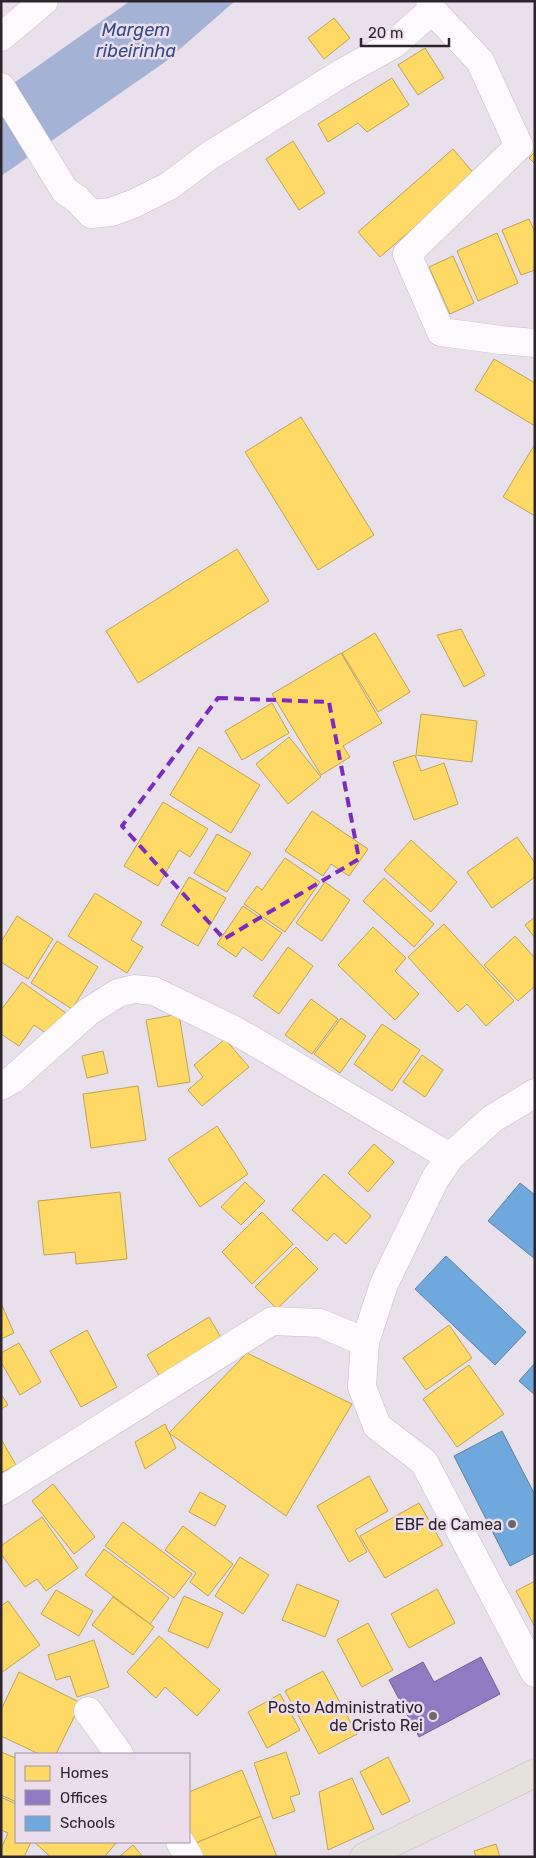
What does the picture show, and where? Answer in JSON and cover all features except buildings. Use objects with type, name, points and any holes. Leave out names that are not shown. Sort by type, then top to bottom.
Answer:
[{"type":"main road","points":[[364,1857],[535,1772]]},
{"type":"street","points":[[1,37],[44,1]]},
{"type":"street","points":[[1,87],[65,191],[77,199],[91,214],[111,212],[133,204],[169,186],[209,156],[394,44],[431,6],[480,61],[519,146],[407,254],[441,332],[535,343]]},
{"type":"street","points":[[1,1086],[12,1079],[88,1012],[103,1002],[118,993],[134,989],[154,991],[236,1031],[450,1157]]},
{"type":"street","points":[[535,1093],[492,1119],[450,1157],[435,1179],[384,1284],[365,1342],[362,1387],[377,1426],[424,1462],[535,1673]]},
{"type":"street","points":[[1,1491],[272,1321],[320,1323],[365,1342]]},
{"type":"street","points":[[88,1711],[118,1753]]},
{"type":"street","points":[[181,1843],[189,1857]]},
{"type":"highlighted area","points":[[218,698],[329,702],[359,859],[224,939],[122,826]]},
{"type":"water","name":"Margem ribeirinha","points":[[130,1],[235,1],[165,62],[1,176],[1,92]]},
{"type":"place","name":"EBF de Camea","points":[[512,1524]]},
{"type":"place","name":"Posto Administrativo de Cristo Rei","points":[[433,1716]]}]
